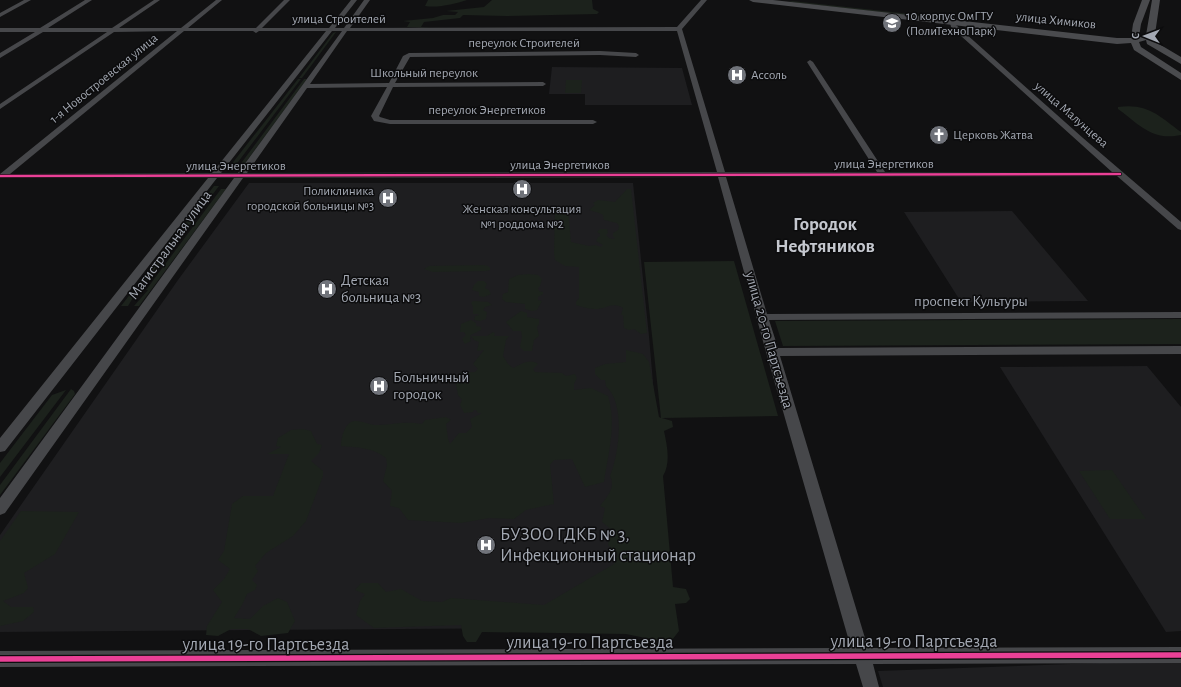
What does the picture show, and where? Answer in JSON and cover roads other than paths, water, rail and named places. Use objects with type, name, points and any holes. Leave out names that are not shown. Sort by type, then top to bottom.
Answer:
[{"type":"main road","name":"улица Химиков","points":[[753,0],[788,1],[1135,41],[1150,37]]},
{"type":"main road","points":[[1135,41],[1146,0]]},
{"type":"main road","points":[[1156,0],[1150,42],[1181,61]]},
{"type":"main road","name":"улица Химиков","points":[[1114,38],[1135,41]]},
{"type":"main road","points":[[1135,41],[1159,48]]},
{"type":"main road","points":[[1135,41],[1181,77]]},
{"type":"street","points":[[0,15],[28,0]]},
{"type":"street","points":[[0,56],[89,0]]},
{"type":"street","points":[[0,107],[157,0]]},
{"type":"street","name":"1-я Новостроевская улица","points":[[1,176],[219,0]]},
{"type":"street","points":[[256,31],[287,0]]},
{"type":"street","name":"Магистральная улица","points":[[0,448],[354,0]]},
{"type":"street","name":"Магистральная улица","points":[[0,509],[368,0]]},
{"type":"street","points":[[679,29],[704,0]]},
{"type":"street","name":"улица Малунцева","points":[[952,20],[953,26],[991,61],[1181,227]]},
{"type":"street","name":"улица Строителей","points":[[0,30],[256,31],[331,29],[679,29]]},
{"type":"street","name":"улица 20-го Партсъезда","points":[[679,29],[870,687]]},
{"type":"street","name":"переулок Строителей","points":[[391,86],[406,56],[413,55],[600,53],[636,55]]},
{"type":"street","points":[[810,62],[882,174]]},
{"type":"street","name":"Школьный переулок","points":[[306,86],[543,84]]},
{"type":"street","name":"переулок Энергетиков","points":[[391,86],[375,116],[377,119],[382,121],[593,122]]},
{"type":"street","name":"улица Энергетиков","points":[[1,176],[215,177],[1120,174]]},
{"type":"street","name":"проспект Культуры","points":[[762,317],[1181,315]]},
{"type":"street","points":[[772,352],[1181,350]]},
{"type":"street","name":"улица 19-го Партсъезда","points":[[0,659],[1181,655]]},
{"type":"place","name":"10 корпус ОмГТУ (ПолиТехноПарк)","points":[[892,23]]},
{"type":"place","name":"Ассоль","points":[[737,75]]},
{"type":"place","name":"Церковь Жатва","points":[[939,135]]},
{"type":"place","name":"Женская консультация №1 роддома №2","points":[[522,189]]},
{"type":"place","name":"Поликлиника городской больницы №3","points":[[388,198]]},
{"type":"place","name":"Детская больница №3","points":[[327,289]]},
{"type":"place","name":"Больничный городок","points":[[379,386]]},
{"type":"place","name":"БУЗОО ГДКБ № 3, Инфекционный стационар","points":[[486,545]]},
{"type":"district","name":"Городок Нефтяников","points":[[825,235]]}]
